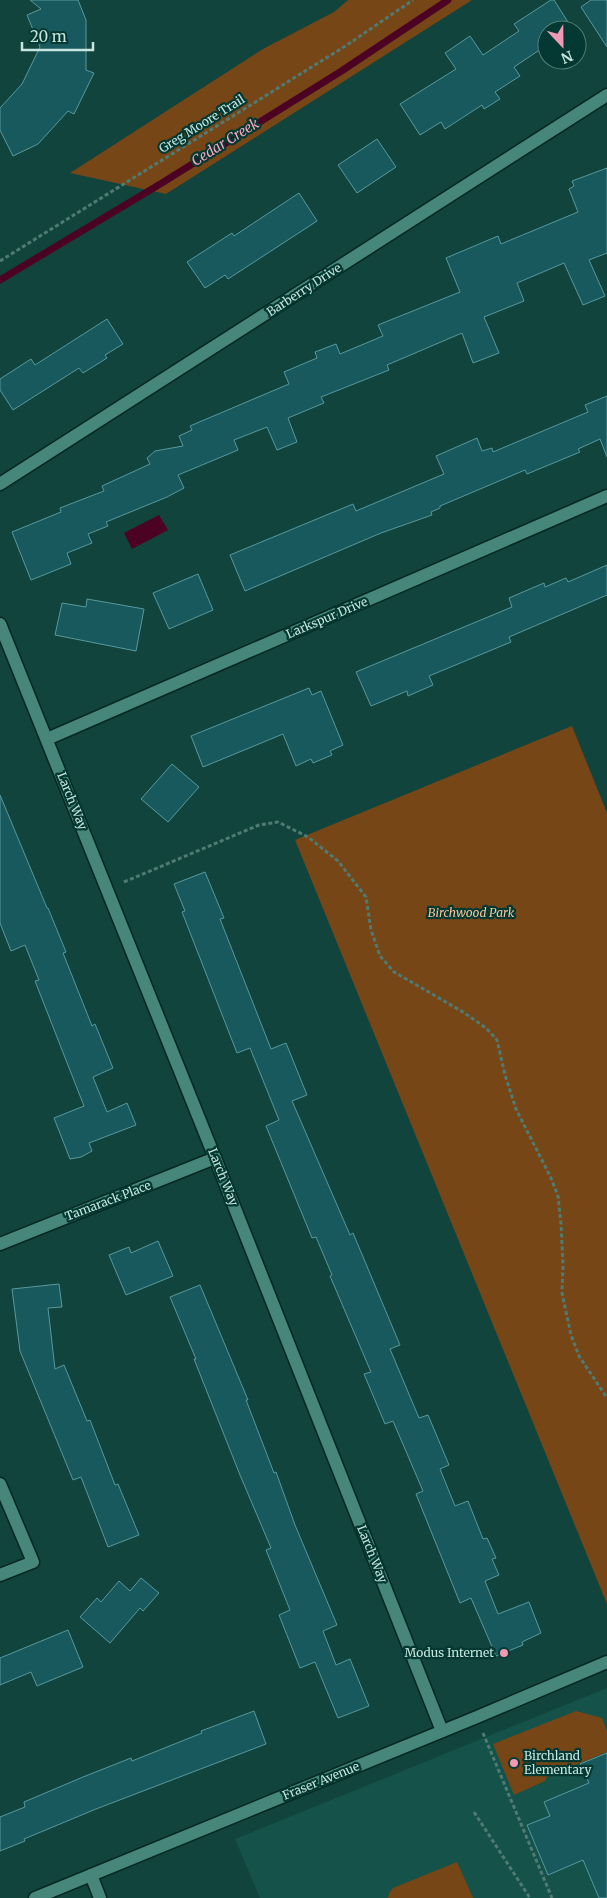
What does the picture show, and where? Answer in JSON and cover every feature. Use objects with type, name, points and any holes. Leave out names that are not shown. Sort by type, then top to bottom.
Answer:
[{"type":"street","name":"Barberry Drive","points":[[0,484],[607,96]]},
{"type":"street","name":"Larkspur Drive","points":[[47,739],[607,496]]},
{"type":"street","name":"Larch Way","points":[[0,624],[215,1158],[442,1731]]},
{"type":"street","name":"Tamarack Place","points":[[0,1244],[215,1158]]},
{"type":"street","points":[[0,1484],[33,1562],[0,1575]]},
{"type":"street","name":"Fraser Avenue","points":[[35,1898],[607,1662]]},
{"type":"street","points":[[90,1875],[100,1898]]},
{"type":"path","name":"Greg Moore Trail","points":[[0,261],[347,45],[412,0]]},
{"type":"path","points":[[106,887],[123,882],[259,825],[278,822],[308,837],[338,861],[366,897],[371,930],[380,956],[385,962],[394,972],[463,1012],[486,1028],[497,1040],[505,1075],[516,1109],[551,1178],[558,1196],[562,1249],[562,1292],[570,1335],[578,1356],[607,1398]]},
{"type":"path","points":[[482,1730],[552,1898]]},
{"type":"path","points":[[474,1812],[530,1898]]},
{"type":"shaded area","points":[[159,515],[168,530],[132,549],[124,533]]},
{"type":"shaded area","name":"Birchland Elementary","points":[[607,1688],[607,1898],[260,1898],[235,1839]]},
{"type":"green space","points":[[348,0],[472,0],[166,194],[70,173],[263,49],[334,12]]},
{"type":"green space","name":"Birchwood Park","points":[[572,726],[607,813],[607,1604],[295,840]]},
{"type":"green space","points":[[576,1711],[602,1718],[607,1731],[607,1752],[547,1777],[545,1781],[514,1795],[493,1744]]},
{"type":"green space","points":[[457,1862],[473,1898],[388,1898],[393,1888]]},
{"type":"building","points":[[30,0],[78,0],[86,20],[86,70],[94,73],[74,114],[68,111],[38,144],[13,156],[0,130],[0,108],[22,84],[40,47],[27,15],[41,9]]},
{"type":"building","points":[[551,0],[554,0],[567,20],[537,20],[537,52],[514,67],[520,76],[495,92],[500,99],[484,109],[482,105],[445,129],[441,122],[420,135],[400,104],[456,69],[445,53],[470,36],[483,55],[519,31],[514,24]]},
{"type":"building","points":[[591,0],[607,0],[607,47],[581,7]]},
{"type":"building","points":[[377,139],[396,167],[357,193],[338,165]]},
{"type":"building","points":[[607,168],[607,253],[589,260],[605,296],[583,305],[564,263],[517,283],[524,301],[484,317],[499,353],[473,363],[462,333],[387,365],[389,370],[321,397],[324,403],[288,418],[297,442],[277,450],[267,427],[234,440],[238,450],[178,475],[184,488],[106,522],[108,526],[88,534],[92,543],[67,553],[71,564],[31,580],[12,532],[61,512],[60,508],[104,491],[102,486],[150,464],[147,458],[155,451],[183,446],[179,436],[192,430],[190,426],[289,384],[284,372],[317,358],[315,352],[336,344],[340,354],[383,336],[378,325],[460,292],[446,258],[498,236],[501,244],[578,212],[569,189],[574,186],[572,181]]},
{"type":"building","points":[[299,193],[317,221],[228,279],[225,275],[205,288],[187,262],[232,233],[234,236]]},
{"type":"building","points":[[107,319],[123,344],[105,355],[107,358],[83,373],[79,368],[13,410],[0,390],[0,379],[31,359],[35,365]]},
{"type":"building","points":[[607,396],[607,457],[600,439],[578,449],[580,452],[527,474],[525,470],[440,506],[440,508],[431,512],[432,515],[381,533],[245,591],[230,555],[353,504],[356,511],[444,474],[436,456],[477,438],[482,451],[492,448],[493,452],[588,412],[585,405]]},
{"type":"building","points":[[607,565],[607,595],[509,637],[511,642],[429,676],[433,685],[408,696],[407,691],[371,706],[356,672],[512,607],[509,598],[544,583],[545,587],[566,578],[568,582]]},
{"type":"building","points":[[198,574],[213,610],[169,629],[153,593]]},
{"type":"building","points":[[87,599],[144,609],[136,651],[55,635],[62,603],[86,607]]},
{"type":"building","points":[[309,688],[312,695],[321,691],[343,745],[330,751],[332,755],[313,763],[311,759],[296,766],[283,734],[203,767],[191,736]]},
{"type":"building","points":[[172,764],[199,787],[168,822],[141,799]]},
{"type":"building","points":[[0,795],[66,952],[63,953],[92,1026],[95,1024],[113,1068],[93,1077],[107,1112],[127,1103],[136,1125],[89,1143],[92,1151],[81,1157],[70,1159],[54,1118],[84,1106],[35,981],[39,980],[25,945],[11,951],[0,923]]},
{"type":"building","points":[[205,872],[224,918],[220,919],[271,1049],[286,1043],[307,1095],[292,1101],[350,1235],[353,1233],[400,1345],[390,1349],[419,1418],[428,1415],[449,1465],[440,1469],[455,1506],[468,1501],[483,1539],[487,1538],[496,1558],[492,1559],[499,1575],[485,1581],[498,1614],[529,1602],[541,1633],[522,1642],[523,1645],[496,1656],[471,1598],[460,1603],[416,1494],[423,1491],[393,1421],[385,1424],[364,1374],[371,1372],[330,1276],[332,1275],[316,1237],[312,1238],[266,1126],[279,1120],[250,1048],[237,1053],[182,912],[185,911],[174,884]]},
{"type":"building","points":[[158,1241],[173,1276],[126,1295],[109,1255],[129,1247],[131,1253]]},
{"type":"building","points":[[59,1284],[62,1307],[48,1308],[55,1369],[64,1365],[87,1421],[90,1420],[115,1485],[118,1484],[139,1535],[108,1547],[81,1477],[73,1480],[20,1351],[12,1289]]},
{"type":"building","points":[[200,1285],[248,1400],[246,1400],[274,1473],[276,1472],[295,1525],[337,1625],[323,1631],[336,1665],[350,1659],[369,1706],[338,1718],[315,1662],[300,1668],[279,1615],[290,1610],[266,1550],[271,1548],[240,1475],[194,1359],[196,1359],[170,1297]]},
{"type":"building","points":[[141,1578],[159,1593],[143,1611],[140,1608],[110,1643],[80,1617],[97,1598],[101,1602],[119,1581],[130,1591]]},
{"type":"building","points":[[68,1630],[83,1667],[37,1686],[31,1672],[0,1685],[0,1658]]},
{"type":"building","points":[[254,1711],[266,1744],[96,1809],[0,1851],[0,1817],[25,1807],[24,1802],[131,1758],[132,1761],[202,1733],[201,1731]]},
{"type":"building","points":[[607,1753],[607,1898],[599,1898],[583,1860],[548,1875],[527,1825],[550,1816],[544,1802],[589,1783],[580,1764]]},
{"type":"waterway","name":"Cedar Creek","points":[[0,280],[157,186],[340,72],[448,0]]},
{"type":"place","name":"Modus Internet","points":[[504,1653]]},
{"type":"place","name":"Birchland Elementary","points":[[514,1763]]}]
